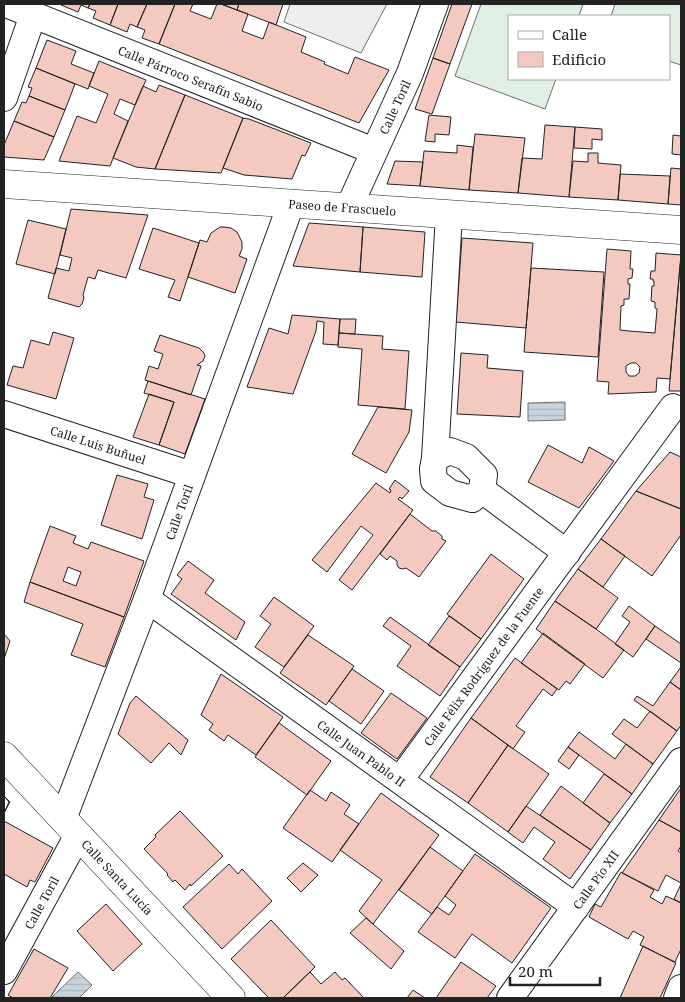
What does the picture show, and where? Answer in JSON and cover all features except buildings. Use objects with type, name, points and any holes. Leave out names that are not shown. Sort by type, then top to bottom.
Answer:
[{"type":"street","name":"Calle Párroco Serafín Sabio","points":[[6,4],[374,151]]},
{"type":"street","name":"Calle Toril","points":[[349,207],[410,73],[435,4]]},
{"type":"street","points":[[4,98],[33,15]]},
{"type":"street","name":"Paseo de Frascuelo","points":[[4,184],[681,230]]},
{"type":"street","name":"Calle Toril","points":[[4,970],[71,827],[147,598],[291,204]]},
{"type":"street","points":[[449,214],[433,469],[434,481],[450,493],[472,498],[482,490],[567,553]]},
{"type":"street","name":"Calle Félix Rodríguez de la Fuente","points":[[400,780],[673,407]]},
{"type":"street","name":"Calle Luis Buñuel","points":[[4,414],[192,474]]},
{"type":"street","name":"Calle Juan Pablo II","points":[[147,598],[576,907]]},
{"type":"street","name":"Calle Santa Lucía","points":[[4,756],[231,998]]},
{"type":"street","name":"Calle Pío XII","points":[[510,998],[681,761]]},
{"type":"street","points":[[677,998],[681,988]]},
{"type":"green space","points":[[481,4],[583,4],[579,15],[508,15],[508,80],[556,80],[545,109],[455,76]]},
{"type":"green space","points":[[615,4],[681,4],[681,65],[670,61],[670,15],[611,15]]},
{"type":"shaded area","points":[[290,4],[387,4],[361,53],[284,22]]},
{"type":"shaded area","points":[[565,402],[565,420],[528,421],[528,403]]},
{"type":"shaded area","points":[[78,972],[92,985],[79,998],[52,997]]}]
